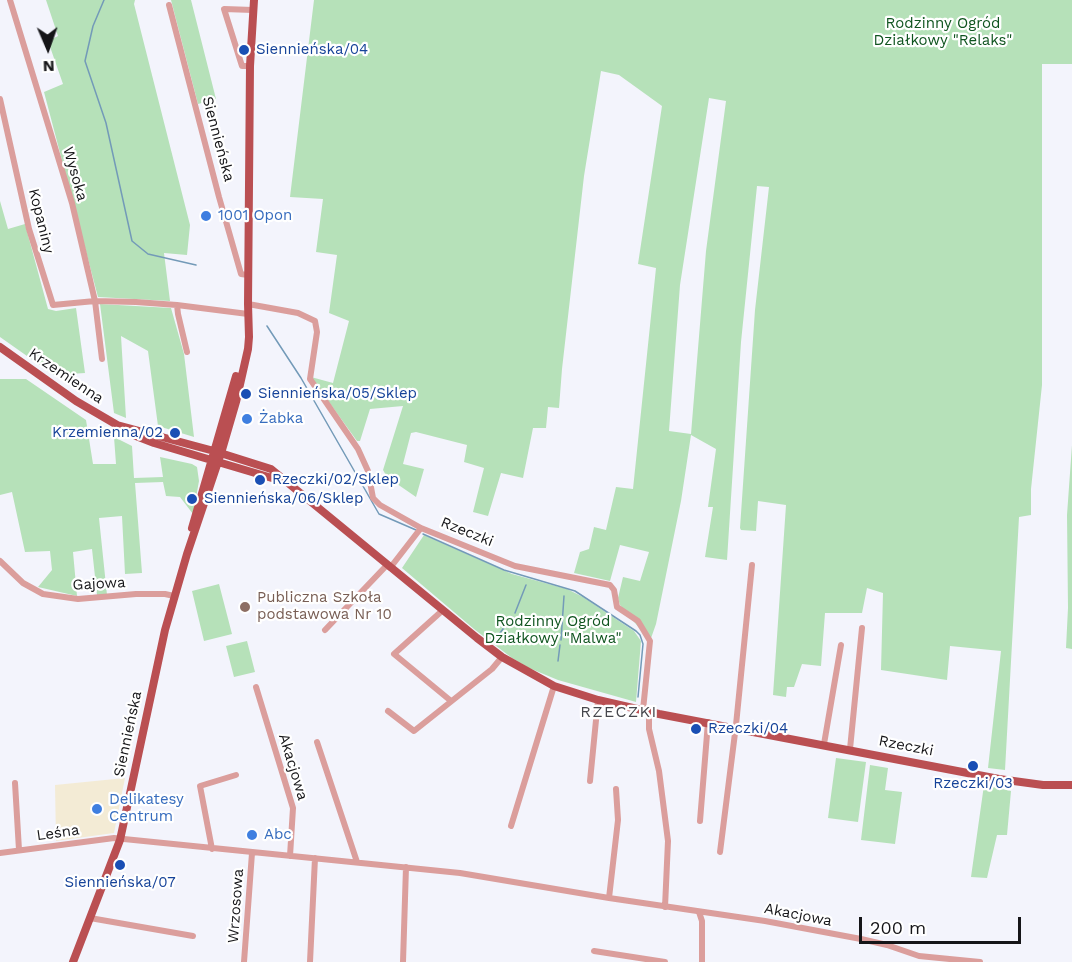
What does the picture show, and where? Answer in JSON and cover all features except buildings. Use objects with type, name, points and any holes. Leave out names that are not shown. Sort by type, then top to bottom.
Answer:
[{"type":"main road","name":"Siennieńska","points":[[76,961],[120,840],[156,666],[174,596],[216,456],[236,402],[248,349],[250,66],[254,0]]},
{"type":"main road","name":"Krzemienna","points":[[0,347],[76,401],[117,425],[154,443],[216,456]]},
{"type":"main road","name":"Rzeczki","points":[[216,456],[288,484],[502,657],[554,686],[598,700],[646,711],[1027,783],[1072,785]]},
{"type":"street","name":"Wysoka","points":[[10,0],[72,203],[95,301],[102,359]]},
{"type":"street","name":"Siennieńska","points":[[169,5],[219,197],[242,274],[248,275]]},
{"type":"street","points":[[250,66],[242,66],[224,9],[253,10]]},
{"type":"street","name":"Kopaniny","points":[[0,99],[29,229],[50,302],[52,305],[59,306],[95,301]]},
{"type":"street","points":[[95,301],[177,305],[248,314]]},
{"type":"street","name":"Rzeczki","points":[[248,304],[298,312],[315,321],[317,332],[310,379],[358,449],[368,471],[373,498],[380,505],[421,528],[515,566],[610,585],[614,591],[617,607],[638,621],[645,630],[650,641],[646,711],[659,771],[668,841],[665,907]]},
{"type":"street","points":[[177,305],[187,352]]},
{"type":"street","name":"Rzeczki","points":[[326,630],[421,528]]},
{"type":"street","name":"Gajowa","points":[[0,561],[23,583],[43,594],[68,599],[136,594],[174,596]]},
{"type":"street","points":[[720,852],[736,727],[752,565]]},
{"type":"street","points":[[443,610],[394,654],[450,701]]},
{"type":"street","points":[[850,749],[862,628]]},
{"type":"street","points":[[825,744],[841,645]]},
{"type":"street","points":[[388,711],[414,731],[492,669],[502,657]]},
{"type":"street","points":[[511,826],[554,686]]},
{"type":"street","name":"Akacjowa","points":[[256,687],[293,808],[290,856]]},
{"type":"street","points":[[590,781],[598,700]]},
{"type":"street","points":[[700,821],[708,722]]},
{"type":"street","name":"Akacjowa","points":[[317,742],[357,862]]},
{"type":"street","points":[[212,849],[200,786],[237,775]]},
{"type":"street","points":[[15,783],[20,850]]},
{"type":"street","points":[[609,898],[618,820],[616,789]]},
{"type":"street","name":"Leśna","points":[[0,853],[101,839],[120,840]]},
{"type":"street","name":"Akacjowa","points":[[120,840],[479,875],[609,898],[765,921],[861,939],[919,956],[980,962]]},
{"type":"street","name":"Wrzosowa","points":[[244,962],[252,853]]},
{"type":"street","points":[[310,962],[315,858]]},
{"type":"street","points":[[403,962],[406,867]]},
{"type":"street","points":[[699,912],[702,921],[702,962]]},
{"type":"street","points":[[90,918],[193,936]]},
{"type":"street","points":[[594,951],[665,962]]},
{"type":"shaded area","points":[[125,778],[114,833],[56,841],[55,785]]},
{"type":"green space","points":[[46,0],[135,0],[134,4],[190,225],[187,255],[164,253],[170,301],[98,297],[44,92],[63,84],[48,41],[58,36]]},
{"type":"green space","points":[[171,0],[191,0],[216,99],[198,104]]},
{"type":"green space","name":"Rodzinny Ogród Działkowy \"Relaks\"","points":[[314,0],[1072,0],[1072,64],[1042,64],[1042,385],[1031,489],[1031,515],[1019,517],[1005,770],[988,768],[1001,651],[950,646],[947,680],[881,670],[883,593],[867,588],[862,613],[825,613],[821,666],[802,664],[794,687],[787,687],[786,697],[773,695],[786,505],[758,501],[756,531],[740,528],[755,310],[769,187],[757,186],[741,342],[727,560],[705,557],[713,507],[708,507],[716,449],[691,435],[681,501],[656,624],[650,641],[620,605],[618,598],[623,577],[640,581],[649,552],[620,545],[610,581],[574,573],[580,552],[589,549],[594,527],[606,530],[616,487],[633,489],[656,268],[638,264],[662,106],[619,75],[601,71],[584,176],[559,408],[548,407],[546,428],[533,428],[523,478],[501,473],[488,516],[473,512],[484,468],[464,462],[467,445],[416,432],[411,433],[403,464],[424,469],[416,497],[387,477],[383,470],[403,406],[370,409],[360,441],[357,441],[311,377],[333,383],[349,321],[329,313],[337,255],[316,252],[323,199],[290,197]],"holes":[[[709,98],[726,101],[706,251],[691,434],[669,431],[680,285]]]},
{"type":"green space","points":[[0,201],[8,229],[25,224],[48,309],[56,311],[76,308],[85,373],[54,375],[0,337]]},
{"type":"green space","points":[[100,304],[171,308],[184,354],[194,437],[158,426],[148,351],[121,336],[126,418],[114,413]]},
{"type":"green space","points":[[0,379],[26,379],[86,420],[93,464],[116,464],[114,437],[132,446],[134,478],[163,477],[160,457],[197,467],[199,481],[193,514],[180,497],[166,496],[163,482],[135,483],[142,573],[125,574],[122,516],[99,518],[107,595],[97,595],[92,549],[73,552],[77,596],[38,587],[52,570],[50,551],[25,552],[12,492],[0,495]]},
{"type":"green space","points":[[1072,445],[1072,649],[1066,648],[1067,515]]},
{"type":"green space","name":"Rodzinny Ogród Działkowy \"Malwa\"","points":[[424,535],[512,574],[567,589],[634,631],[641,641],[636,702],[558,680],[529,668],[474,629],[402,568]]},
{"type":"green space","points":[[219,584],[232,634],[204,641],[192,591]]},
{"type":"green space","points":[[247,641],[255,672],[234,677],[226,646]]},
{"type":"green space","points":[[836,758],[866,762],[858,822],[828,818]]},
{"type":"green space","points":[[870,765],[888,768],[885,790],[902,792],[895,844],[861,840]]},
{"type":"green space","points":[[984,785],[1011,791],[1007,835],[997,835],[987,878],[971,877]]},
{"type":"waterway","points":[[104,0],[93,26],[85,61],[106,123],[132,241],[148,254],[196,265]]},
{"type":"waterway","points":[[267,326],[301,378],[379,514],[416,530]]},
{"type":"waterway","points":[[423,534],[504,570],[575,591],[636,631],[643,644],[638,697]]},
{"type":"waterway","points":[[515,613],[526,585]]},
{"type":"waterway","points":[[561,640],[564,596]]},
{"type":"waterway","points":[[494,641],[512,617]]},
{"type":"waterway","points":[[558,661],[560,645]]},
{"type":"place","name":"Siennieńska/04","points":[[244,50]]},
{"type":"place","name":"1001 Opon","points":[[206,216]]},
{"type":"place","name":"Siennieńska/05/Sklep","points":[[246,394]]},
{"type":"place","name":"Żabka","points":[[247,419]]},
{"type":"place","name":"Krzemienna/02","points":[[175,433]]},
{"type":"place","name":"Rzeczki/02/Sklep","points":[[260,480]]},
{"type":"place","name":"Siennieńska/06/Sklep","points":[[192,499]]},
{"type":"place","name":"Publiczna Szkoła podstawowa Nr 10","points":[[245,607]]},
{"type":"place","name":"Rzeczki/04","points":[[696,729]]},
{"type":"place","name":"Rzeczki/03","points":[[973,766]]},
{"type":"place","name":"Delikatesy Centrum","points":[[97,809]]},
{"type":"place","name":"Abc","points":[[252,835]]},
{"type":"place","name":"Siennieńska/07","points":[[120,865]]},
{"type":"district","name":"RZECZKI","points":[[619,712]]}]
